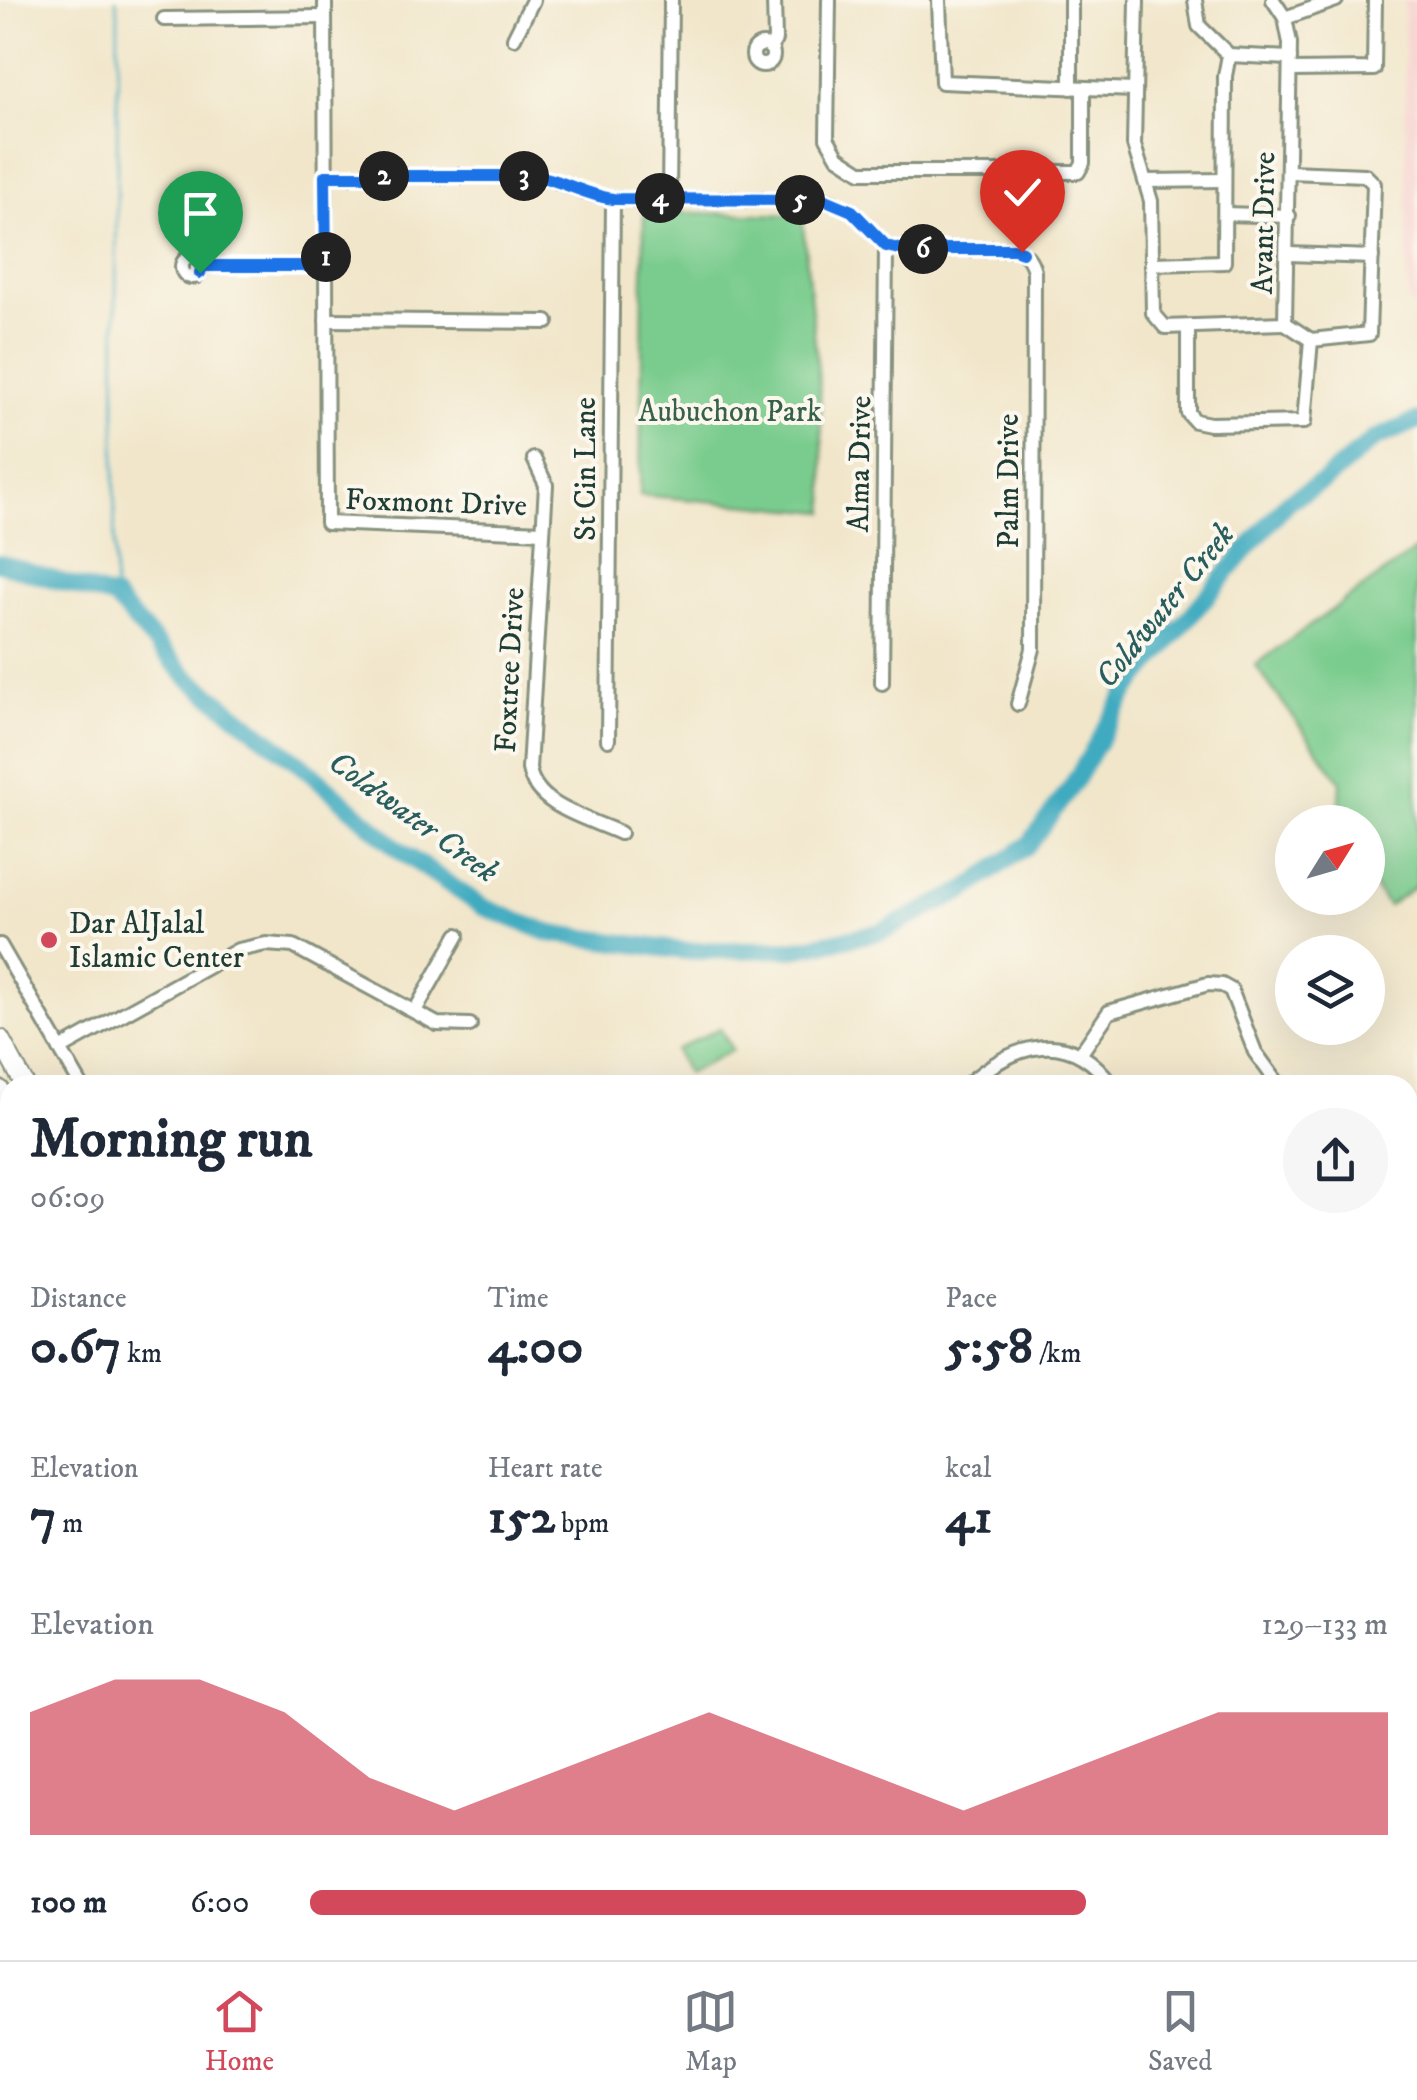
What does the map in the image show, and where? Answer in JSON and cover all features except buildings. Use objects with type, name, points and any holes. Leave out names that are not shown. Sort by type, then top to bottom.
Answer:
[{"type":"highway","points":[[0,1039],[20,1075]]},
{"type":"street","points":[[325,0],[326,320],[547,322]]},
{"type":"street","points":[[514,38],[533,0]]},
{"type":"street","points":[[669,197],[671,0]]},
{"type":"street","points":[[770,48],[776,40],[774,0]]},
{"type":"street","points":[[828,0],[827,138],[838,156],[861,172],[1078,172],[1083,163],[1071,0]]},
{"type":"street","points":[[940,0],[942,82],[1134,90]]},
{"type":"street","points":[[1137,0],[1134,145],[1152,200],[1152,264],[1224,262],[1228,55]]},
{"type":"street","points":[[1195,0],[1199,26],[1228,55],[1290,64],[1374,68],[1378,5],[1375,0]]},
{"type":"street","name":"Avant Drive","points":[[1152,264],[1153,312],[1165,327],[1285,323],[1290,64],[1285,18],[1273,0]]},
{"type":"street","points":[[1285,18],[1336,0]]},
{"type":"street","points":[[164,19],[325,17]]},
{"type":"street","points":[[1285,323],[1312,340],[1369,334],[1374,184],[1365,175],[1289,172]]},
{"type":"street","points":[[325,176],[537,176],[557,180],[590,196],[613,199],[826,200],[852,211],[886,246]]},
{"type":"street","points":[[1146,182],[1224,180]]},
{"type":"street","name":"St Cin Lane","points":[[608,740],[613,199]]},
{"type":"street","points":[[1225,214],[1289,216]]},
{"type":"street","name":"Palm Drive","points":[[886,246],[1014,249],[1028,257],[1034,271],[1033,649],[1018,704]]},
{"type":"street","name":"Alma Drive","points":[[882,682],[886,246]]},
{"type":"street","points":[[1288,254],[1372,257]]},
{"type":"street","points":[[202,266],[326,266]]},
{"type":"street","name":"Foxmont Drive","points":[[326,320],[327,523],[542,532]]},
{"type":"street","points":[[1188,328],[1188,412],[1195,421],[1210,424],[1304,422],[1312,340]]},
{"type":"street","name":"Foxtree Drive","points":[[534,459],[546,485],[529,769],[541,796],[620,833]]},
{"type":"street","points":[[414,1012],[458,934]]},
{"type":"street","points":[[60,1049],[238,950],[266,944],[294,946],[438,1024],[470,1025]]},
{"type":"street","points":[[0,946],[75,1075]]},
{"type":"street","points":[[1074,1051],[1109,1012],[1208,984],[1222,985],[1231,990],[1255,1052],[1272,1075]]},
{"type":"street","points":[[979,1075],[996,1061],[1041,1046],[1074,1051],[1094,1062],[1104,1075]]},
{"type":"shaded area","points":[[1404,0],[1417,0],[1417,305],[1408,304]]},
{"type":"green space","name":"Aubuchon Park","points":[[644,212],[802,215],[819,381],[826,512],[640,495]]},
{"type":"green space","points":[[1417,549],[1417,885],[1388,906],[1385,805],[1340,805],[1341,782],[1255,665]]},
{"type":"green space","points":[[720,1028],[732,1050],[687,1074],[675,1050]]},
{"type":"waterway","points":[[114,598],[116,0]]},
{"type":"waterway","name":"Coldwater Creek","points":[[0,563],[114,598],[187,677],[309,771],[400,851],[483,907],[549,933],[684,951],[795,949],[881,932],[966,890],[1029,844],[1072,786],[1130,687],[1287,502],[1324,481],[1374,439],[1417,421]]},
{"type":"place","name":"Dar AlJalal Islamic Center","points":[[49,940]]},
{"type":"route","points":[[200,273],[202,266],[326,266],[325,176],[537,176],[557,180],[590,196],[613,199],[826,200],[852,211],[886,246],[1022,252]]}]
